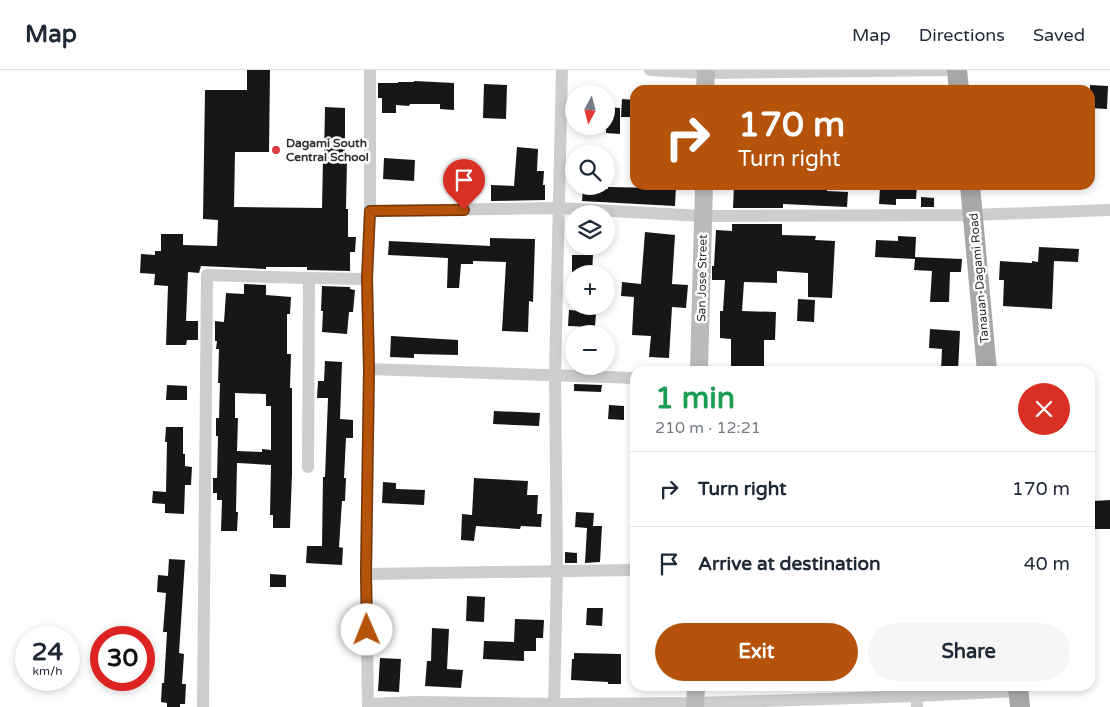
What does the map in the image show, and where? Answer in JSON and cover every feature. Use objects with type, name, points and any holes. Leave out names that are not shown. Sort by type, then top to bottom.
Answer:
[{"type":"main road","points":[[958,70],[959,85]]},
{"type":"main road","name":"Tanauan-Dagami Road","points":[[970,190],[988,366]]},
{"type":"street","points":[[370,70],[366,574],[368,705],[416,702],[554,706],[695,699],[1019,695]]},
{"type":"street","points":[[554,706],[557,571],[554,374],[562,70]]},
{"type":"street","points":[[650,70],[705,78],[958,70]]},
{"type":"street","name":"San Jose Street","points":[[699,366],[704,190]]},
{"type":"street","points":[[370,211],[558,208],[703,216],[973,215],[1110,210]]},
{"type":"street","points":[[203,707],[207,275],[367,278]]},
{"type":"street","points":[[308,467],[309,278]]},
{"type":"street","points":[[369,369],[630,378]]},
{"type":"street","points":[[366,574],[630,570]]},
{"type":"building","points":[[247,70],[270,70],[269,152],[235,152],[234,207],[322,208],[325,107],[345,108],[348,237],[356,237],[355,252],[350,252],[350,271],[307,270],[307,267],[266,267],[266,269],[201,266],[199,273],[188,272],[186,321],[198,321],[198,340],[187,340],[186,345],[166,345],[168,286],[154,285],[155,274],[140,273],[141,254],[155,255],[155,251],[161,251],[161,234],[183,234],[183,245],[217,246],[218,220],[203,219],[205,90],[247,90]]},
{"type":"building","points":[[414,81],[454,83],[454,110],[440,109],[440,104],[410,104],[409,106],[396,105],[396,113],[382,113],[382,98],[378,98],[378,83]]},
{"type":"building","points":[[484,84],[507,85],[506,119],[483,118]]},
{"type":"building","points":[[1095,85],[1108,86],[1107,109],[1095,108]]},
{"type":"building","points":[[622,99],[630,100],[630,117],[621,117]]},
{"type":"building","points":[[615,108],[620,108],[620,134],[615,134]]},
{"type":"building","points":[[517,147],[538,149],[537,171],[544,171],[545,200],[491,201],[491,185],[514,186]]},
{"type":"building","points":[[384,158],[415,160],[414,181],[383,179]]},
{"type":"building","points":[[615,187],[630,187],[630,190],[676,190],[675,206],[582,201],[582,195],[615,195]]},
{"type":"building","points":[[734,190],[827,190],[848,192],[847,207],[783,204],[783,208],[733,208]]},
{"type":"building","points":[[880,190],[917,190],[916,199],[896,199],[896,205],[879,204]]},
{"type":"building","points":[[921,197],[934,198],[934,207],[921,207]]},
{"type":"building","points":[[732,224],[782,224],[782,235],[816,236],[815,240],[835,241],[832,298],[808,297],[808,273],[777,271],[777,283],[744,282],[742,311],[776,312],[775,340],[764,340],[764,366],[731,366],[731,339],[720,338],[720,311],[723,311],[725,280],[712,280],[716,230],[732,231]]},
{"type":"building","points":[[645,232],[675,235],[672,284],[688,285],[686,308],[672,307],[669,358],[649,357],[651,336],[632,335],[634,297],[621,296],[622,282],[641,284]]},
{"type":"building","points":[[898,236],[916,237],[915,257],[962,259],[961,272],[950,272],[949,302],[930,302],[932,271],[914,270],[915,259],[875,257],[876,240],[898,241]]},
{"type":"building","points":[[490,238],[535,239],[533,302],[529,301],[528,332],[502,331],[506,262],[473,261],[473,264],[461,264],[459,288],[447,288],[448,258],[388,255],[389,241],[490,246]]},
{"type":"building","points":[[1039,247],[1079,249],[1078,262],[1054,261],[1052,309],[1003,306],[1004,280],[999,280],[1000,261],[1038,262]]},
{"type":"building","points":[[572,255],[593,255],[592,265],[572,265]]},
{"type":"building","points":[[244,284],[266,285],[266,295],[291,297],[290,314],[287,314],[287,354],[291,354],[290,388],[292,388],[290,528],[273,528],[273,515],[270,515],[271,465],[237,463],[237,531],[221,531],[222,500],[217,500],[217,493],[213,493],[213,478],[217,478],[218,436],[216,436],[216,418],[219,418],[220,383],[218,383],[219,349],[216,349],[215,321],[224,322],[226,293],[244,294]],"holes":[[[235,393],[266,394],[266,406],[271,406],[271,450],[262,449],[262,452],[237,451],[238,418],[235,418]]]},
{"type":"building","points":[[322,286],[350,287],[350,289],[355,290],[353,312],[349,312],[347,334],[322,332]]},
{"type":"building","points":[[798,299],[815,300],[814,322],[797,321]]},
{"type":"building","points":[[569,315],[596,315],[595,325],[568,325]]},
{"type":"building","points":[[930,329],[960,331],[958,366],[941,366],[942,349],[929,348]]},
{"type":"building","points":[[391,336],[458,340],[458,355],[414,354],[414,358],[390,357]]},
{"type":"building","points":[[325,361],[342,362],[340,419],[353,420],[353,438],[346,438],[345,501],[342,501],[339,547],[343,548],[342,565],[306,563],[307,546],[322,546],[323,477],[325,477],[328,398],[317,398],[318,381],[324,381]]},
{"type":"building","points":[[574,384],[602,385],[601,392],[574,391]]},
{"type":"building","points":[[167,385],[187,386],[187,400],[166,400]]},
{"type":"building","points":[[609,405],[624,406],[624,420],[608,419]]},
{"type":"building","points":[[494,411],[540,413],[539,426],[493,424]]},
{"type":"building","points":[[166,427],[183,427],[185,466],[192,467],[191,485],[185,485],[184,514],[165,513],[165,504],[152,503],[153,491],[166,492]]},
{"type":"building","points":[[474,478],[528,481],[527,495],[538,495],[537,514],[542,514],[541,527],[521,526],[520,529],[476,526],[474,541],[461,540],[462,514],[472,515]]},
{"type":"building","points":[[383,482],[396,483],[396,489],[425,490],[424,505],[382,503]]},
{"type":"building","points":[[1110,500],[1110,529],[1095,529],[1095,501]]},
{"type":"building","points":[[576,512],[594,513],[593,526],[602,526],[600,562],[585,563],[587,528],[575,527]]},
{"type":"building","points":[[565,552],[577,553],[577,563],[565,563]]},
{"type":"building","points":[[169,559],[185,560],[179,653],[184,654],[182,684],[186,684],[185,704],[180,704],[180,707],[167,707],[167,703],[161,702],[167,632],[163,632],[166,593],[157,592],[158,575],[168,576]]},
{"type":"building","points":[[270,574],[286,575],[286,587],[270,587]]},
{"type":"building","points":[[467,596],[485,597],[484,622],[466,621]]},
{"type":"building","points":[[587,608],[603,608],[602,626],[586,625]]},
{"type":"building","points":[[515,619],[544,620],[543,638],[536,638],[536,651],[524,651],[524,661],[483,659],[484,641],[514,642]]},
{"type":"building","points":[[432,628],[449,629],[447,669],[463,670],[461,688],[425,686],[427,661],[431,661]]},
{"type":"building","points":[[574,653],[621,654],[621,684],[571,680]]},
{"type":"building","points":[[380,658],[401,659],[399,692],[378,691]]},
{"type":"place","name":"Dagami South Central School","points":[[276,150]]},
{"type":"route","points":[[367,630],[369,369],[367,278],[370,211],[464,210]]}]
